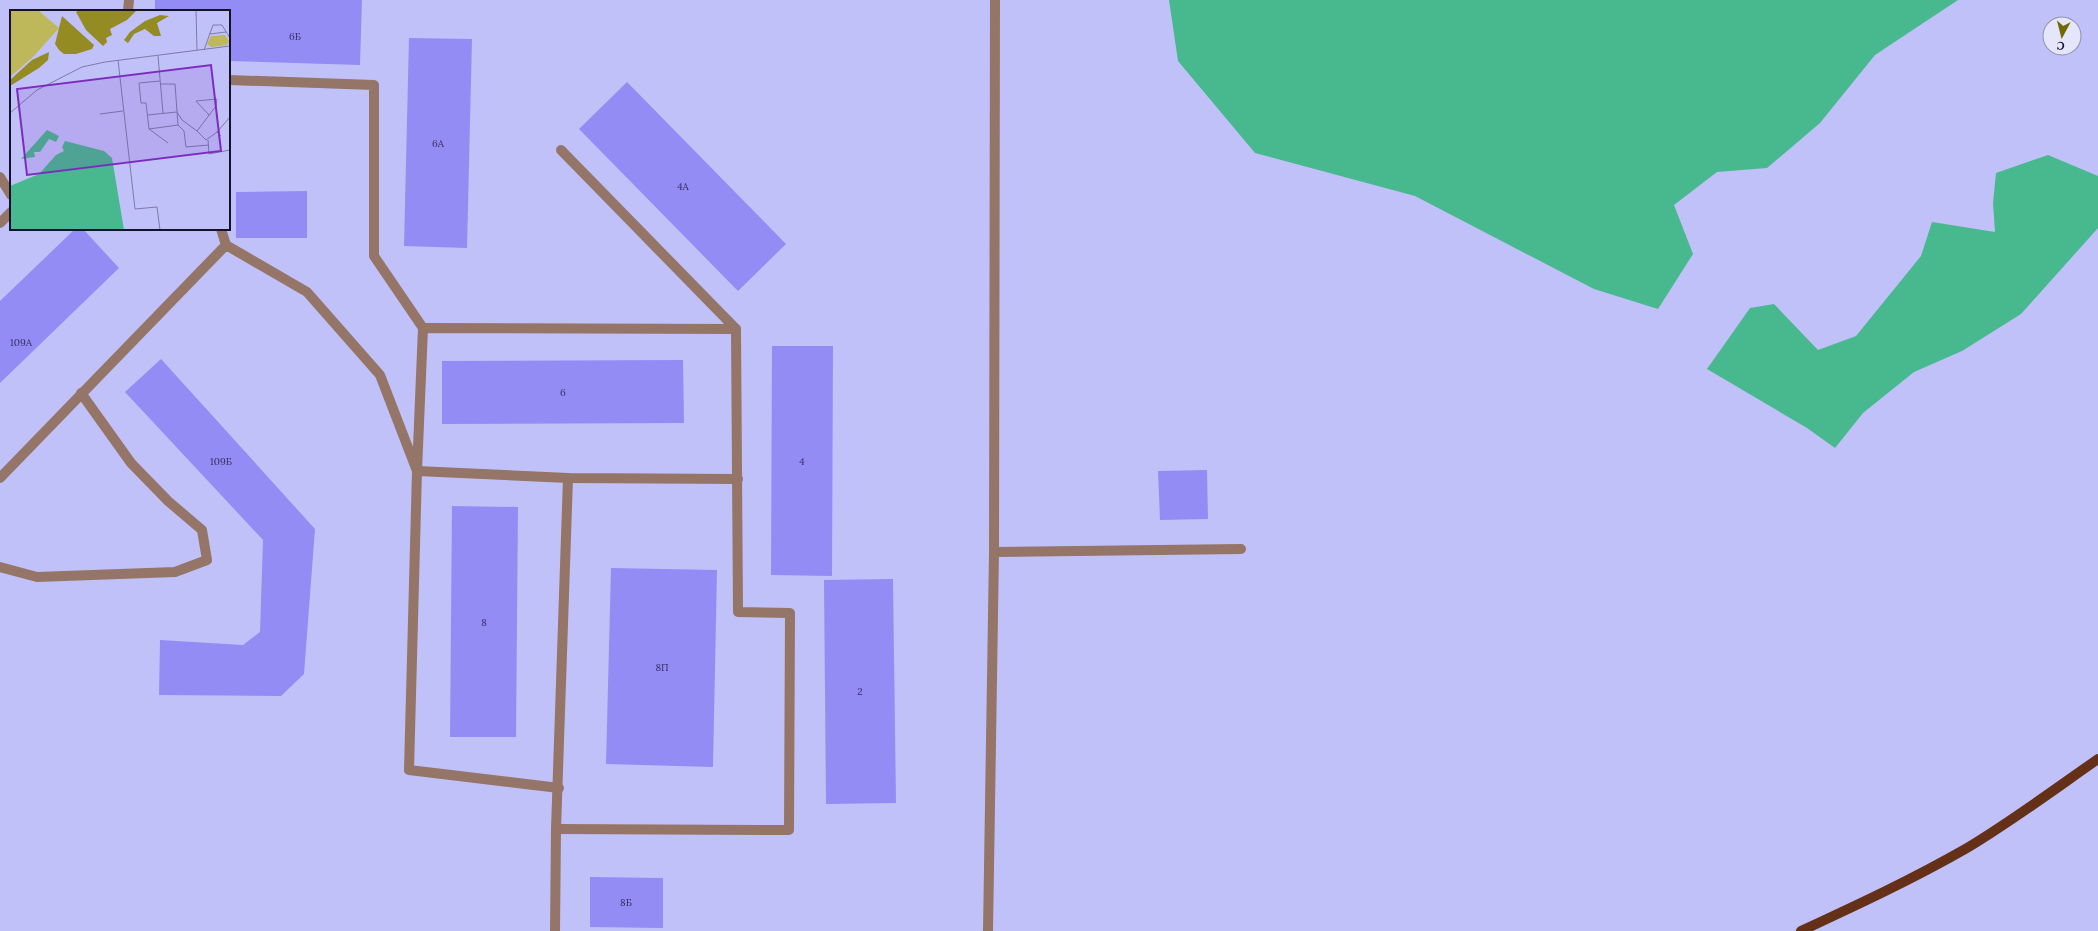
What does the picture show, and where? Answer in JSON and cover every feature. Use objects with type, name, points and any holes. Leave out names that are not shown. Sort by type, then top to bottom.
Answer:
[{"type":"main road","points":[[1801,931],[1887,891],[1968,847],[2031,806],[2098,759]]},
{"type":"lane","points":[[988,931],[994,552],[996,0]]},
{"type":"lane","points":[[230,80],[374,85],[374,256],[423,328],[417,471],[409,770],[559,788]]},
{"type":"lane","points":[[556,829],[789,830],[790,613],[738,612],[736,329],[561,150]]},
{"type":"lane","points":[[0,177],[10,193]]},
{"type":"lane","points":[[0,223],[10,213]]},
{"type":"lane","points":[[221,230],[226,245],[307,292],[380,375],[417,471]]},
{"type":"lane","points":[[0,478],[226,245]]},
{"type":"lane","points":[[423,328],[736,329]]},
{"type":"lane","points":[[0,567],[37,576],[175,572],[207,560],[202,530],[168,501],[130,463],[81,393]]},
{"type":"lane","points":[[417,471],[568,478],[738,479]]},
{"type":"lane","points":[[555,931],[556,829],[559,788],[568,478]]},
{"type":"lane","points":[[994,552],[1241,549]]},
{"type":"shaded area","points":[[1169,0],[1958,0],[1875,55],[1820,123],[1767,168],[1717,172],[1674,205],[1693,254],[1658,309],[1594,289],[1415,196],[1255,153],[1178,61]]},
{"type":"shaded area","points":[[2048,155],[2098,176],[2098,228],[2021,314],[1962,351],[1914,372],[1863,413],[1835,448],[1807,428],[1707,369],[1750,308],[1774,304],[1818,350],[1856,336],[1921,256],[1932,222],[1995,232],[1993,203],[1996,173]]},
{"type":"building","points":[[155,0],[362,0],[360,65],[230,61],[230,10],[155,10]]},
{"type":"building","points":[[409,38],[472,39],[467,248],[404,246]]},
{"type":"building","points":[[627,82],[786,244],[738,291],[579,129]]},
{"type":"building","points":[[307,191],[307,238],[236,238],[236,192]]},
{"type":"building","points":[[74,230],[84,230],[119,268],[0,383],[0,301]]},
{"type":"building","points":[[772,346],[833,346],[832,576],[771,575]]},
{"type":"building","points":[[161,359],[315,529],[304,674],[281,696],[159,695],[160,640],[243,645],[260,632],[263,540],[125,392]]},
{"type":"building","points":[[683,360],[684,423],[442,424],[442,361]]},
{"type":"building","points":[[1207,470],[1208,519],[1160,520],[1158,471]]},
{"type":"building","points":[[452,506],[518,507],[516,737],[450,737]]},
{"type":"building","points":[[611,568],[717,570],[713,767],[606,764]]},
{"type":"building","points":[[893,579],[896,803],[826,804],[824,580]]},
{"type":"building","points":[[590,877],[663,878],[663,928],[590,927]]}]
